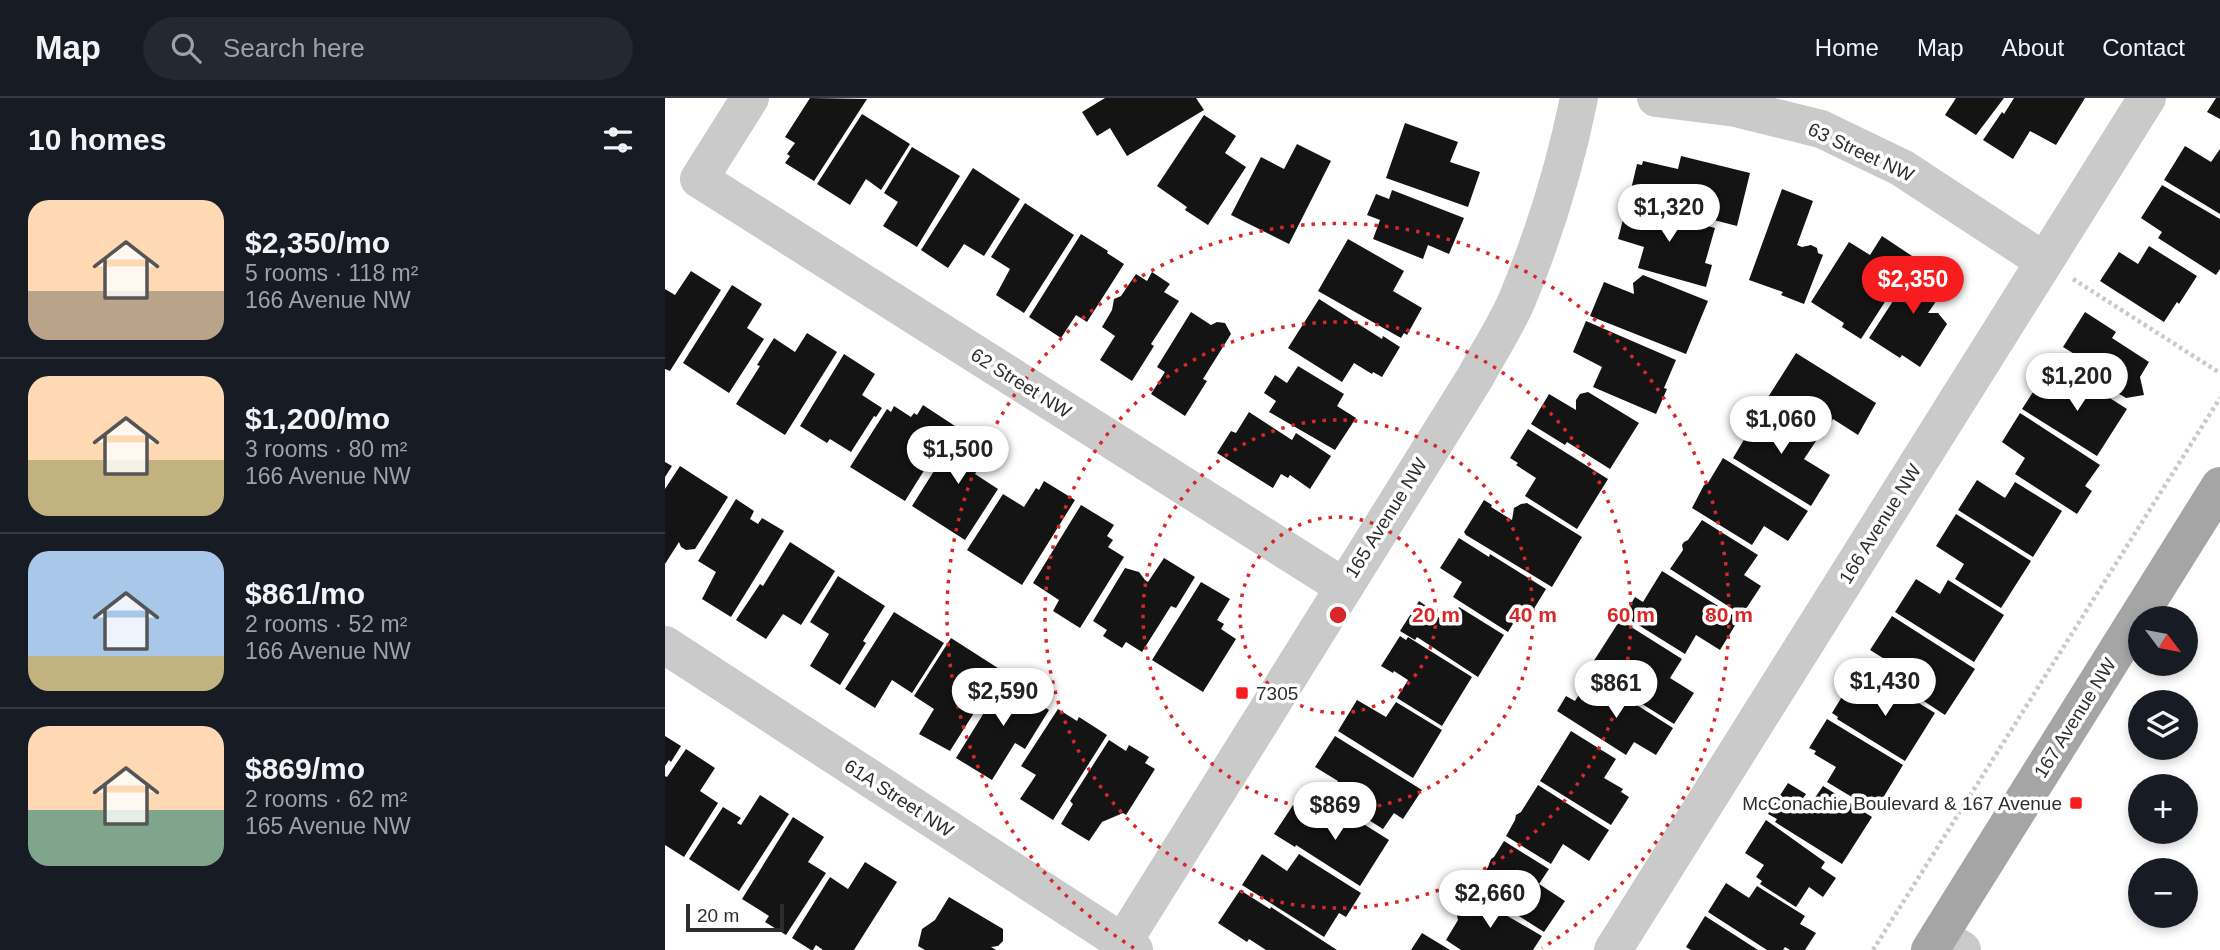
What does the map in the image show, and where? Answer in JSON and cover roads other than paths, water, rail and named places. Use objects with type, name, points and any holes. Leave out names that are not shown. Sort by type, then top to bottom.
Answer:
[{"type":"main road","name":"167 Avenue NW","points":[[1943,945],[2220,486]]},
{"type":"street","name":"62 Street NW","points":[[750,98],[699,179],[1344,587]]},
{"type":"street","name":"165 Avenue NW","points":[[1125,948],[1344,587],[1476,376],[1516,302],[1548,216],[1568,149],[1579,98]]},
{"type":"street","name":"63 Street NW","points":[[1656,98],[1736,108],[1821,129],[1902,168],[2044,261]]},
{"type":"street","name":"166 Avenue NW","points":[[1613,950],[2147,98]]},
{"type":"street","name":"61A Street NW","points":[[665,645],[1125,948]]},
{"type":"place","name":"7305","points":[[1242,693]]},
{"type":"place","name":"McConachie Boulevard & 167 Avenue","points":[[2076,803]]}]
